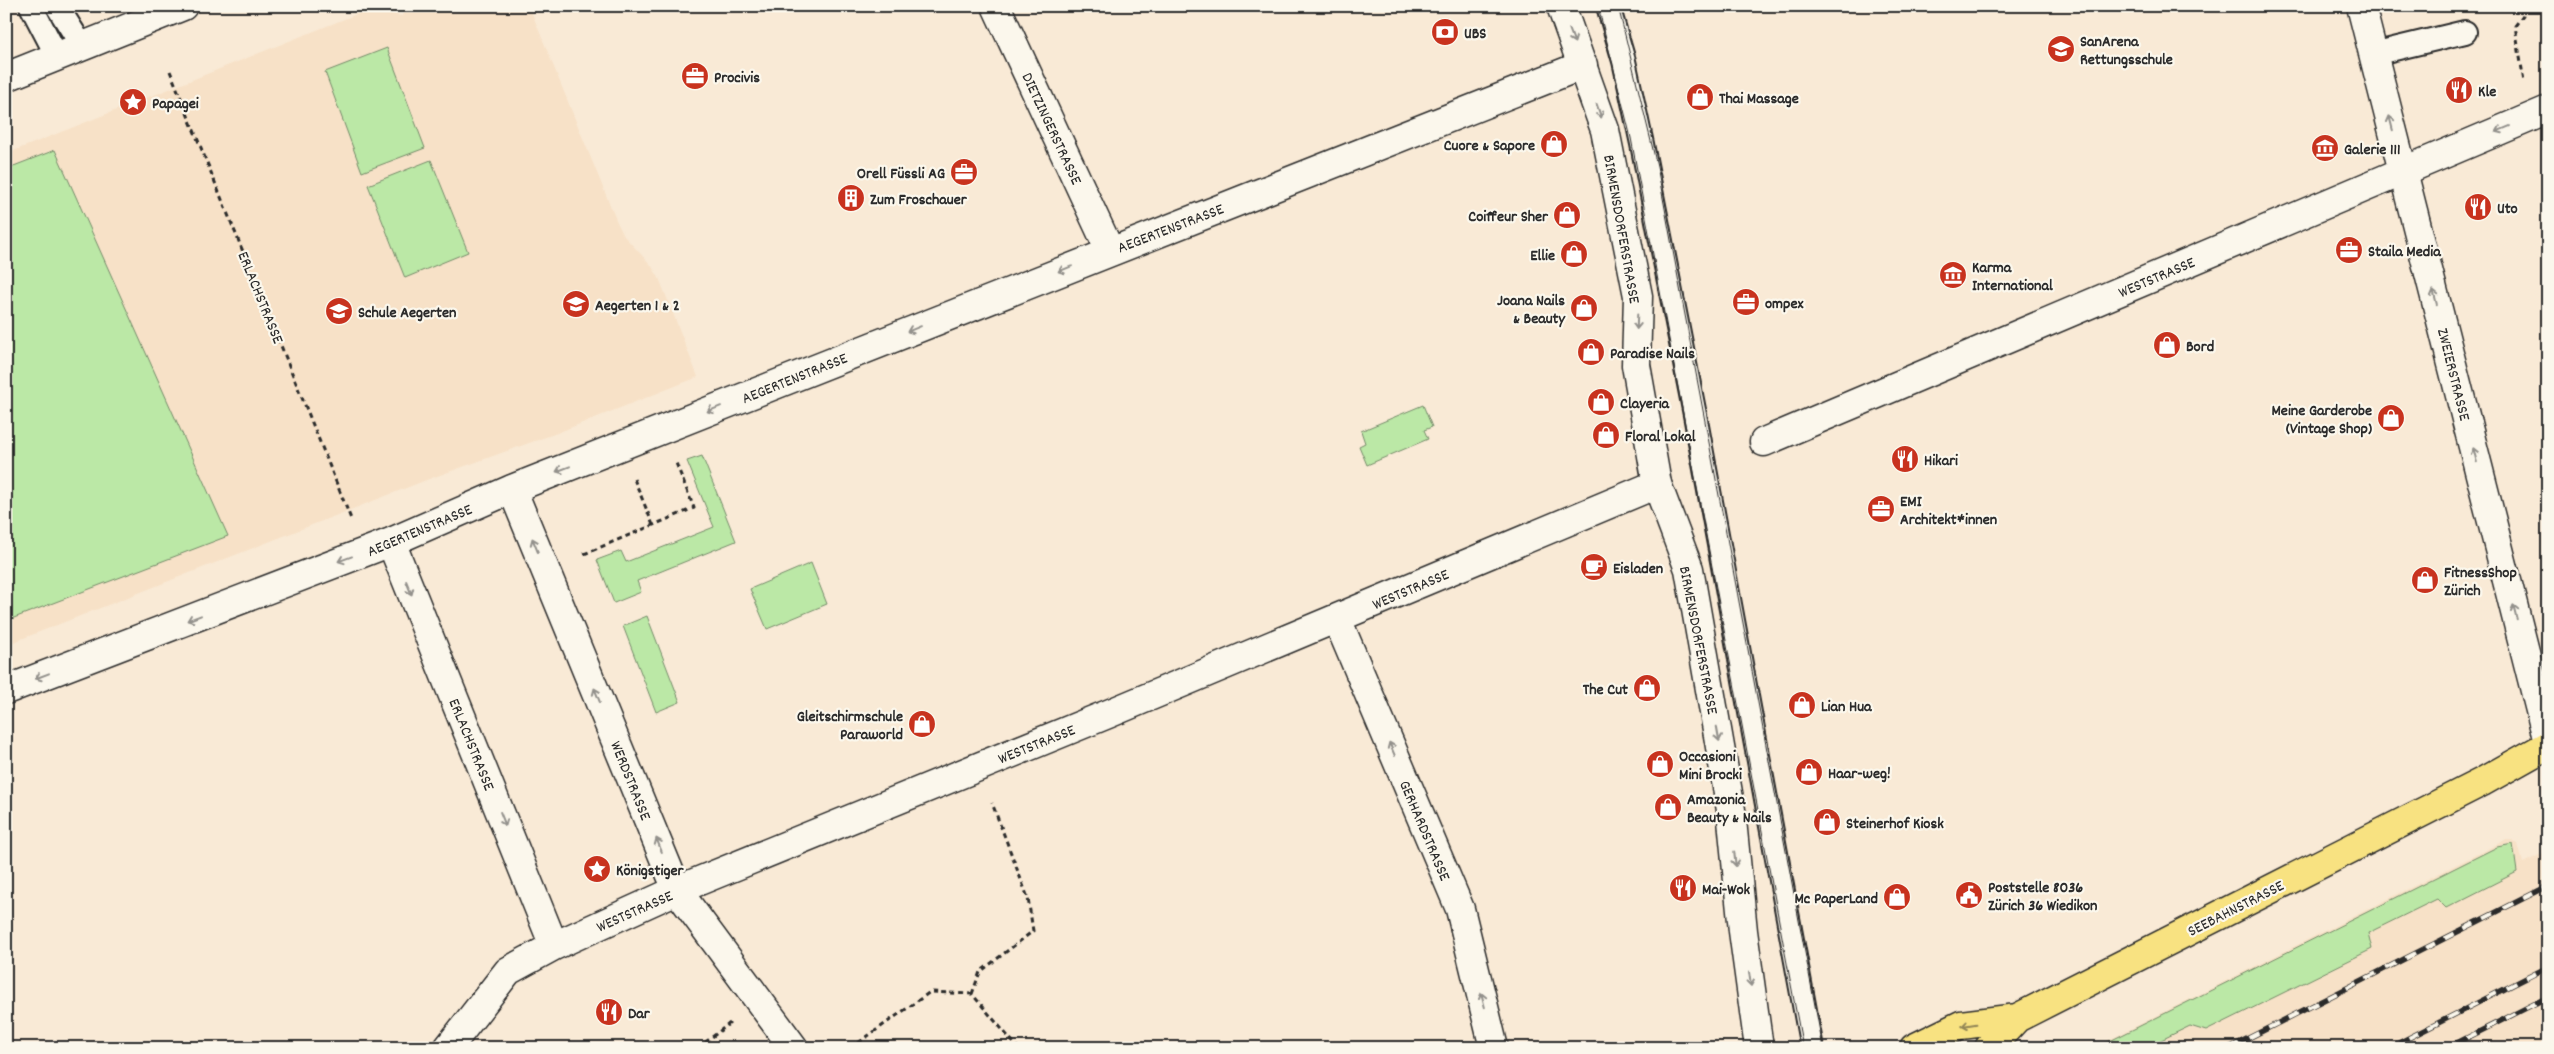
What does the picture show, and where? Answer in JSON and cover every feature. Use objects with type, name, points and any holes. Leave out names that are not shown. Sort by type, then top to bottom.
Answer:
[{"type":"main road","name":"SEEBAHNSTRASSE","points":[[1914,1048],[1961,1026],[2017,1018],[2482,782],[2548,744]]},
{"type":"main road","points":[[1990,1048],[2017,1018]]},
{"type":"street","points":[[6,77],[183,6]]},
{"type":"street","name":"DIETZINGERSTRASSE","points":[[996,6],[1110,251]]},
{"type":"street","name":"BIRMENSDORFERSTRASSE","points":[[1561,6],[1605,130],[1638,296],[1636,365],[1657,484],[1689,569],[1731,810],[1743,931],[1759,1048]]},
{"type":"street","name":"ZWEIERSTRASSE","points":[[2361,6],[2548,744]]},
{"type":"street","name":"AEGERTENSTRASSE","points":[[6,690],[391,542],[512,489],[1583,65]]},
{"type":"street","name":"WESTSTRASSE","points":[[1764,442],[2548,110]]},
{"type":"street","name":"WESTSTRASSE","points":[[448,1048],[508,971],[554,946],[677,890],[1337,619],[1657,484]]},
{"type":"street","name":"WERDSTRASSE","points":[[512,489],[677,890],[794,1048]]},
{"type":"street","name":"ERLACHSTRASSE","points":[[391,542],[554,946]]},
{"type":"street","name":"GERHARDSTRASSE","points":[[1337,619],[1460,909],[1494,1048]]},
{"type":"lane","points":[[31,6],[57,56]]},
{"type":"lane","points":[[57,6],[82,46]]},
{"type":"lane","name":"BIRMENSDORFERSTRASSE","points":[[1608,6],[1624,61],[1646,164],[1812,1048]]},
{"type":"lane","points":[[2374,54],[2465,32]]},
{"type":"path","points":[[2521,6],[2523,15],[2515,26],[2526,89]]},
{"type":"path","name":"ERLACHSTRASSE","points":[[170,71],[353,524]]},
{"type":"path","points":[[584,554],[694,508],[675,460]]},
{"type":"path","points":[[633,476],[653,526]]},
{"type":"path","points":[[972,994],[980,972],[1033,931],[1028,898],[992,803]]},
{"type":"path","points":[[851,1048],[930,992],[972,994],[1018,1048]]},
{"type":"path","points":[[698,1048],[730,1023]]},
{"type":"shaded area","name":"Schule Aegerten","points":[[405,6],[529,6],[617,222],[624,236],[651,265],[659,278],[698,377],[557,433],[429,479],[6,645],[6,154],[367,10],[402,16]]},
{"type":"shaded area","points":[[2505,840],[2513,840],[2518,844],[2523,863],[2548,851],[2548,1048],[2093,1048]]},
{"type":"green space","points":[[387,48],[425,148],[362,172],[325,72]]},
{"type":"green space","points":[[55,150],[228,536],[6,621],[6,169]]},
{"type":"green space","points":[[431,160],[468,252],[405,278],[368,185]]},
{"type":"green space","points":[[1423,405],[1432,427],[1424,430],[1428,439],[1367,465],[1359,446],[1365,443],[1361,431]]},
{"type":"green space","points":[[702,456],[736,541],[637,581],[641,592],[614,603],[597,560],[621,551],[626,562],[714,527],[687,461]]},
{"type":"green space","points":[[811,563],[827,604],[767,629],[750,589]]},
{"type":"green space","points":[[647,616],[680,702],[656,712],[623,626]]},
{"type":"green space","points":[[2513,844],[2517,872],[2446,908],[2437,899],[2368,933],[2372,949],[2206,1031],[2190,1026],[2159,1041],[2159,1048],[2096,1048],[2497,847]]},
{"type":"tram line","points":[[1598,6],[1631,138],[1803,1048]]},
{"type":"tram line","points":[[1618,6],[1657,166],[1823,1048]]},
{"type":"railway","points":[[2229,1048],[2548,886]]},
{"type":"railway","points":[[2389,1048],[2548,967]]},
{"type":"railway","points":[[2447,1048],[2548,997]]},
{"type":"place","name":"UBS","points":[[1445,32]]},
{"type":"place","name":"SanArena Rettungsschule","points":[[2061,49]]},
{"type":"place","name":"Procivis","points":[[695,76]]},
{"type":"place","name":"Kle","points":[[2459,90]]},
{"type":"place","name":"Thai Massage","points":[[1700,97]]},
{"type":"place","name":"Papagei","points":[[133,102]]},
{"type":"place","name":"Cuore & Sapore","points":[[1554,144]]},
{"type":"place","name":"Galerie 111","points":[[2325,148]]},
{"type":"place","name":"Orell Füssli AG","points":[[964,172]]},
{"type":"place","name":"Zum Froschauer","points":[[851,198]]},
{"type":"place","name":"Uto","points":[[2478,207]]},
{"type":"place","name":"Coiffeur Sher","points":[[1567,215]]},
{"type":"place","name":"Staila Media","points":[[2349,250]]},
{"type":"place","name":"Ellie","points":[[1574,254]]},
{"type":"place","name":"Karma International","points":[[1953,275]]},
{"type":"place","name":"ompex","points":[[1746,302]]},
{"type":"place","name":"Aegerten 1 & 2","points":[[576,304]]},
{"type":"place","name":"Joana Nails & Beauty","points":[[1584,308]]},
{"type":"place","name":"Schule Aegerten","points":[[339,311]]},
{"type":"place","name":"Bord","points":[[2167,345]]},
{"type":"place","name":"Paradise Nails","points":[[1591,352]]},
{"type":"place","name":"Clayeria","points":[[1601,402]]},
{"type":"place","name":"Meine Garderobe (Vintage Shop)","points":[[2391,418]]},
{"type":"place","name":"Floral Lokal","points":[[1606,435]]},
{"type":"place","name":"Hikari","points":[[1905,459]]},
{"type":"place","name":"EMI Architekt*innen","points":[[1881,509]]},
{"type":"place","name":"Eisladen","points":[[1594,567]]},
{"type":"place","name":"FitnessShop Zürich","points":[[2425,580]]},
{"type":"place","name":"The Cut","points":[[1647,688]]},
{"type":"place","name":"Lian Hua","points":[[1802,705]]},
{"type":"place","name":"Gleitschirmschule Paraworld","points":[[922,724]]},
{"type":"place","name":"Occasioni Mini Brocki","points":[[1660,764]]},
{"type":"place","name":"Haar-weg!","points":[[1809,772]]},
{"type":"place","name":"Amazonia Beauty & Nails","points":[[1668,807]]},
{"type":"place","name":"Steinerhof Kiosk","points":[[1827,822]]},
{"type":"place","name":"Königstiger","points":[[597,869]]},
{"type":"place","name":"Mai-Wok","points":[[1683,888]]},
{"type":"place","name":"Poststelle 8036 Zürich 36 Wiedikon","points":[[1969,895]]},
{"type":"place","name":"Mc PaperLand","points":[[1897,897]]},
{"type":"place","name":"Dar","points":[[609,1012]]}]
